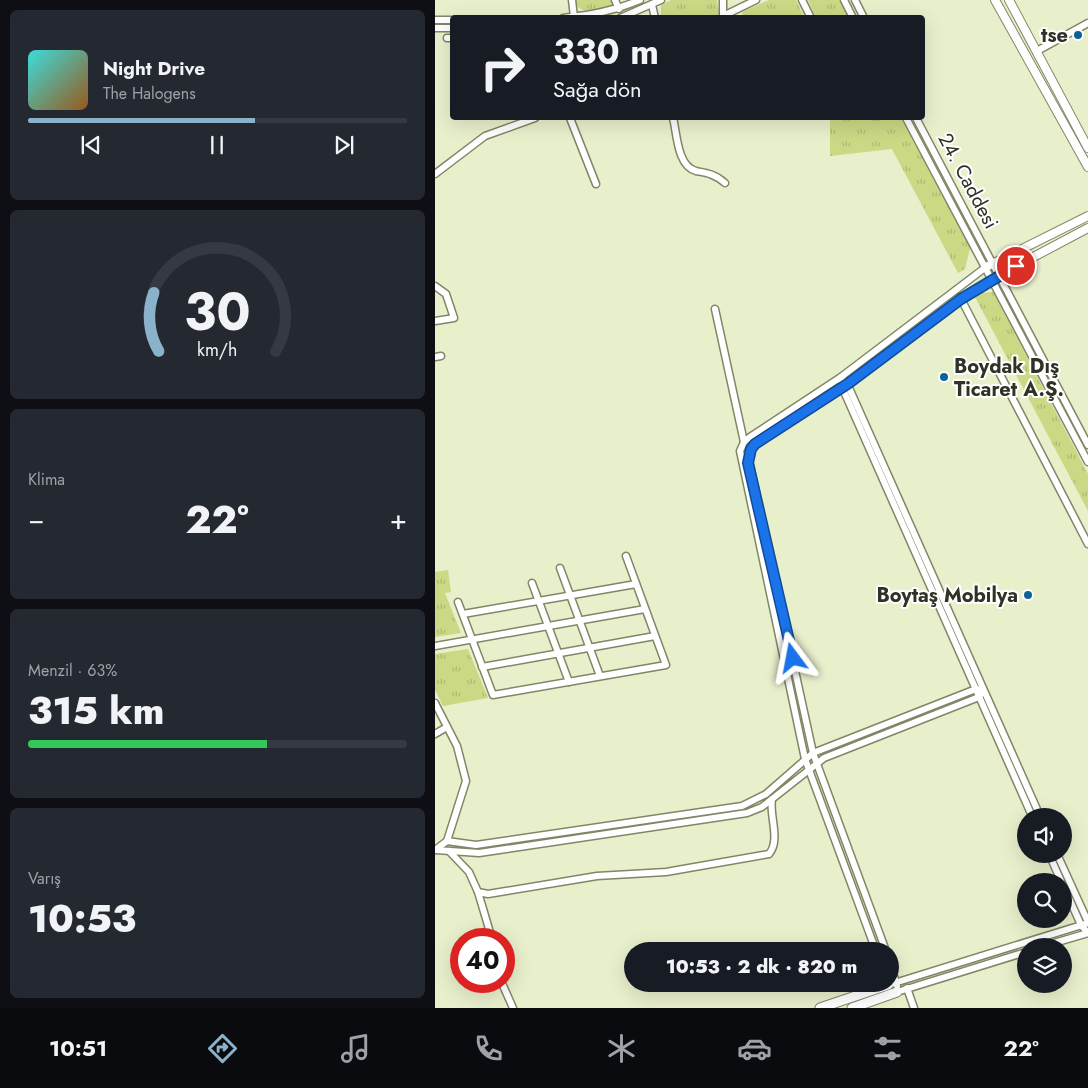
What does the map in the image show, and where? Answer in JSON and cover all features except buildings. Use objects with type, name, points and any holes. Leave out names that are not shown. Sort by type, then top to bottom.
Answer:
[{"type":"highway","points":[[820,1008],[869,992]]},
{"type":"highway","points":[[852,1008],[882,992]]},
{"type":"main road","points":[[995,0],[1088,167]]},
{"type":"main road","points":[[1009,0],[1088,148]]},
{"type":"main road","points":[[989,266],[1088,216]]},
{"type":"main road","points":[[996,277],[1088,228]]},
{"type":"street","points":[[572,0],[574,15]]},
{"type":"street","points":[[615,0],[619,9]]},
{"type":"street","points":[[585,15],[619,9],[640,0]]},
{"type":"street","points":[[627,15],[661,0]]},
{"type":"street","points":[[723,0],[723,15]]},
{"type":"street","points":[[727,15],[757,0]]},
{"type":"street","points":[[801,0],[809,15]]},
{"type":"street","points":[[844,0],[852,15]]},
{"type":"street","points":[[855,0],[862,15]]},
{"type":"street","points":[[652,5],[654,15]]},
{"type":"street","points":[[435,20],[450,20]]},
{"type":"street","points":[[1037,51],[1088,23]]},
{"type":"street","points":[[435,28],[450,28]]},
{"type":"street","points":[[435,174],[485,136],[501,128],[528,120]]},
{"type":"street","points":[[571,120],[595,184]]},
{"type":"street","points":[[674,120],[685,163],[692,169],[714,175],[725,183]]},
{"type":"street","name":"24. Caddesi","points":[[907,120],[1088,445]]},
{"type":"street","name":"24. Caddesi","points":[[917,120],[989,266]]},
{"type":"street","points":[[873,942],[805,759],[741,465],[740,451],[744,442],[841,377],[989,266]]},
{"type":"street","points":[[883,942],[813,754],[749,456],[755,444],[849,383],[961,299],[996,277]]},
{"type":"street","name":"24. Caddesi","points":[[996,277],[1088,462]]},
{"type":"street","points":[[435,286],[446,294],[454,318],[435,321]]},
{"type":"street","points":[[956,290],[1088,544]]},
{"type":"street","points":[[715,309],[744,442]]},
{"type":"street","points":[[841,377],[849,383],[1029,808]]},
{"type":"street","points":[[841,377],[842,387],[979,692],[1036,808]]},
{"type":"street","points":[[458,602],[493,695],[666,665],[625,556]]},
{"type":"street","points":[[560,568],[600,676]]},
{"type":"street","points":[[532,583],[569,682]]},
{"type":"street","points":[[463,614],[636,584]]},
{"type":"street","points":[[435,646],[645,609]]},
{"type":"street","points":[[482,667],[655,636]]},
{"type":"street","points":[[447,841],[476,845],[738,807],[762,797],[813,754],[979,692]]},
{"type":"street","points":[[435,850],[479,853],[742,814],[757,809],[772,799],[810,770],[816,762],[979,692]]},
{"type":"street","points":[[435,703],[460,754],[466,781],[447,841],[435,850]]},
{"type":"street","points":[[435,734],[447,727]]},
{"type":"street","points":[[478,892],[494,894],[597,876],[665,872],[765,856],[773,846],[772,799]]},
{"type":"street","points":[[449,851],[469,872],[478,892],[489,928]]},
{"type":"street","points":[[899,984],[1088,922],[1061,863]]},
{"type":"street","points":[[1071,938],[1088,933],[1081,925],[1072,905]]},
{"type":"street","points":[[899,987],[907,988],[1017,955]]},
{"type":"street","points":[[907,988],[914,1008]]},
{"type":"street","points":[[849,997],[857,992]]},
{"type":"street","points":[[506,993],[513,1008]]},
{"type":"green space","points":[[573,0],[612,0],[615,6],[586,11],[577,6]]},
{"type":"green space","points":[[671,0],[717,0],[719,14],[661,15],[661,5]]},
{"type":"green space","points":[[769,0],[796,0],[803,15],[743,15],[742,12]]},
{"type":"green space","points":[[808,0],[839,0],[847,15],[815,15]]},
{"type":"green space","points":[[830,120],[902,120],[970,248],[965,269],[958,273],[892,149],[830,156]]},
{"type":"green space","points":[[993,292],[1088,474],[1088,511],[975,297],[980,293]]},
{"type":"green space","points":[[448,570],[451,592],[445,593],[461,633],[435,637],[435,572]]},
{"type":"green space","points":[[468,649],[488,698],[443,706],[435,690],[435,654]]},
{"type":"place","name":"tse","points":[[1078,35]]},
{"type":"place","name":"Boydak Dış Ticaret A.Ş.","points":[[944,377]]},
{"type":"place","name":"Boytaş Mobilya","points":[[1028,595]]},
{"type":"route","points":[[793,658],[748,463],[751,449],[755,444],[849,383],[961,299],[1016,266]]}]
